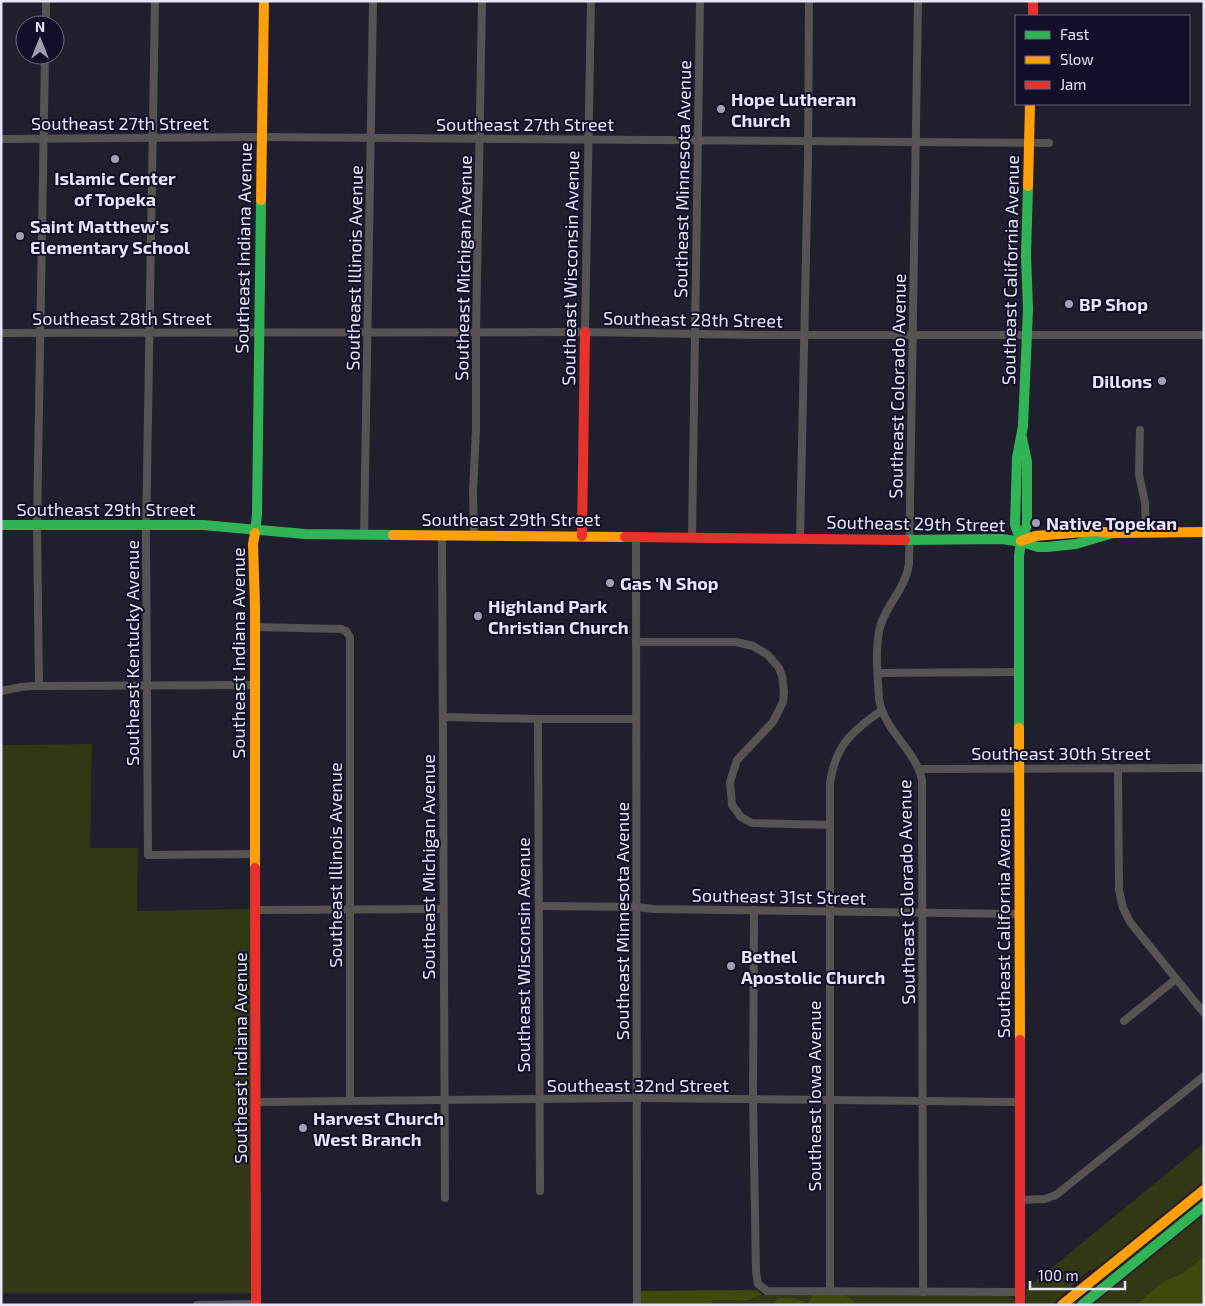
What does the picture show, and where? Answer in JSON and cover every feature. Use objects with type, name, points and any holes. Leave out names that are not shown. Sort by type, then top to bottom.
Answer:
[{"type":"main road","name":"Southeast Indiana Avenue","points":[[256,1304],[257,1102],[253,544],[257,514],[264,1]]},
{"type":"main road","points":[[1033,1],[1033,15]]},
{"type":"main road","name":"Southeast California Avenue","points":[[1020,1305],[1019,556],[1021,541],[1027,525],[1027,462],[1022,438],[1028,309],[1026,255],[1030,105]]},
{"type":"main road","name":"Southeast Wisconsin Avenue","points":[[582,536],[585,332]]},
{"type":"main road","name":"Southeast 29th Street","points":[[1,525],[201,524],[288,533],[364,535],[910,538],[1021,541],[1035,547],[1061,546],[1096,539],[1113,533],[1204,532]]},
{"type":"main road","points":[[1062,1305],[1204,1190]]},
{"type":"main road","points":[[1082,1305],[1204,1206]]},
{"type":"street","points":[[46,1],[46,15]]},
{"type":"street","name":"Southeast Kentucky Avenue","points":[[155,1],[147,525],[148,855],[255,854]]},
{"type":"street","name":"Southeast Illinois Avenue","points":[[364,535],[373,1]]},
{"type":"street","name":"Southeast Michigan Avenue","points":[[474,536],[473,493],[476,429],[482,1]]},
{"type":"street","name":"Southeast Wisconsin Avenue","points":[[585,332],[591,1]]},
{"type":"street","name":"Southeast Minnesota Avenue","points":[[692,537],[700,1]]},
{"type":"street","points":[[800,538],[809,1]]},
{"type":"street","name":"Southeast Colorado Avenue","points":[[918,1],[909,564],[905,579],[881,625],[878,643],[878,699],[886,721],[919,769],[922,780],[923,1292]]},
{"type":"street","points":[[39,686],[37,525],[46,65]]},
{"type":"street","name":"Southeast 27th Street","points":[[1,139],[261,137],[1049,143]]},
{"type":"street","name":"Southeast 28th Street","points":[[1,333],[585,332],[695,335],[1204,335]]},
{"type":"street","points":[[1140,430],[1139,474],[1145,503],[1146,532]]},
{"type":"street","name":"Southeast Michigan Avenue","points":[[442,535],[445,1198]]},
{"type":"street","name":"Southeast Minnesota Avenue","points":[[636,537],[636,1305]]},
{"type":"street","name":"Southeast Illinois Avenue","points":[[255,627],[334,628],[346,630],[350,637],[350,1101]]},
{"type":"street","points":[[636,642],[736,642],[753,646],[768,655],[779,668],[782,676],[783,702],[773,722],[737,760],[730,782],[732,804],[740,816],[752,823],[830,825]]},
{"type":"street","points":[[878,673],[1019,672]]},
{"type":"street","points":[[1,691],[39,686],[255,685]]},
{"type":"street","name":"Southeast Iowa Avenue","points":[[830,1291],[830,783],[833,764],[838,752],[852,733],[881,711]]},
{"type":"street","points":[[443,717],[636,719]]},
{"type":"street","name":"Southeast Wisconsin Avenue","points":[[538,719],[540,1191]]},
{"type":"street","points":[[1118,768],[1120,899],[1130,922],[1204,1013]]},
{"type":"street","name":"Southeast 30th Street","points":[[919,769],[1204,768]]},
{"type":"street","name":"Southeast 31st Street","points":[[539,906],[1019,914]]},
{"type":"street","points":[[256,910],[444,909]]},
{"type":"street","points":[[754,910],[753,1100],[756,1280],[760,1287],[767,1291],[1020,1292]]},
{"type":"street","points":[[1124,1021],[1176,979]]},
{"type":"street","points":[[1020,1200],[1046,1199],[1056,1195],[1204,1076]]},
{"type":"street","name":"Southeast 32nd Street","points":[[257,1102],[637,1098],[1020,1102]]},
{"type":"street","points":[[197,1305],[256,1304]]},
{"type":"green space","points":[[92,744],[90,848],[138,848],[137,911],[251,909],[251,1293],[1,1293],[1,745]]},
{"type":"green space","points":[[1204,1143],[1204,1181],[1098,1267],[1087,1272],[1052,1305],[1026,1305],[1026,1289]]},
{"type":"green space","points":[[1204,1215],[1204,1256],[1185,1272],[1163,1282],[1135,1305],[1093,1305]]},
{"type":"green space","points":[[1204,1256],[1204,1305],[1135,1305],[1163,1282],[1185,1272]]},
{"type":"green space","points":[[757,1290],[762,1295],[745,1301],[713,1300],[711,1305],[641,1305],[641,1291]]},
{"type":"green space","points":[[762,1295],[813,1295],[808,1303],[794,1298],[778,1298],[771,1305],[711,1305],[712,1300],[745,1301]]},
{"type":"green space","points":[[813,1295],[845,1295],[859,1305],[771,1305],[778,1298],[794,1298],[808,1303]]},
{"type":"green space","points":[[845,1295],[1009,1296],[1013,1298],[1016,1305],[859,1305]]},
{"type":"traffic: fast","points":[[1021,541],[1015,525],[1017,458],[1023,426],[1028,309],[1026,255],[1028,186]]},
{"type":"traffic: fast","points":[[255,533],[257,514],[261,200]]},
{"type":"traffic: fast","points":[[1019,728],[1019,556],[1021,541],[1027,525],[1027,462],[1022,438]]},
{"type":"traffic: fast","points":[[1,525],[203,525],[305,534],[393,535]]},
{"type":"traffic: fast","points":[[905,540],[1002,539],[1038,547],[1047,547],[1076,544],[1113,533]]},
{"type":"traffic: fast","points":[[1082,1305],[1204,1206]]},
{"type":"traffic: slow","points":[[261,200],[264,1]]},
{"type":"traffic: slow","points":[[1028,186],[1030,105]]},
{"type":"traffic: slow","points":[[1021,541],[1035,536],[1096,531],[1113,533],[1204,532]]},
{"type":"traffic: slow","points":[[255,533],[253,544],[255,606],[255,868]]},
{"type":"traffic: slow","points":[[393,535],[625,537]]},
{"type":"traffic: slow","points":[[1019,728],[1020,1040]]},
{"type":"traffic: slow","points":[[1062,1305],[1204,1190]]},
{"type":"traffic: jam","points":[[1033,1],[1033,15]]},
{"type":"traffic: jam","points":[[582,536],[585,332]]},
{"type":"traffic: jam","points":[[625,537],[905,540]]},
{"type":"traffic: jam","points":[[255,868],[256,1305]]},
{"type":"traffic: jam","points":[[1020,1040],[1020,1305]]},
{"type":"place","name":"Hope Lutheran Church","points":[[721,109]]},
{"type":"place","name":"Islamic Center of Topeka","points":[[115,159]]},
{"type":"place","name":"Saint Matthew's Elementary School","points":[[20,236]]},
{"type":"place","name":"BP Shop","points":[[1069,304]]},
{"type":"place","name":"Dillons","points":[[1162,381]]},
{"type":"place","name":"Native Topekan","points":[[1036,523]]},
{"type":"place","name":"Gas 'N Shop","points":[[610,583]]},
{"type":"place","name":"Highland Park Christian Church","points":[[478,616]]},
{"type":"place","name":"Bethel Apostolic Church","points":[[731,966]]},
{"type":"place","name":"Harvest Church West Branch","points":[[303,1128]]}]
